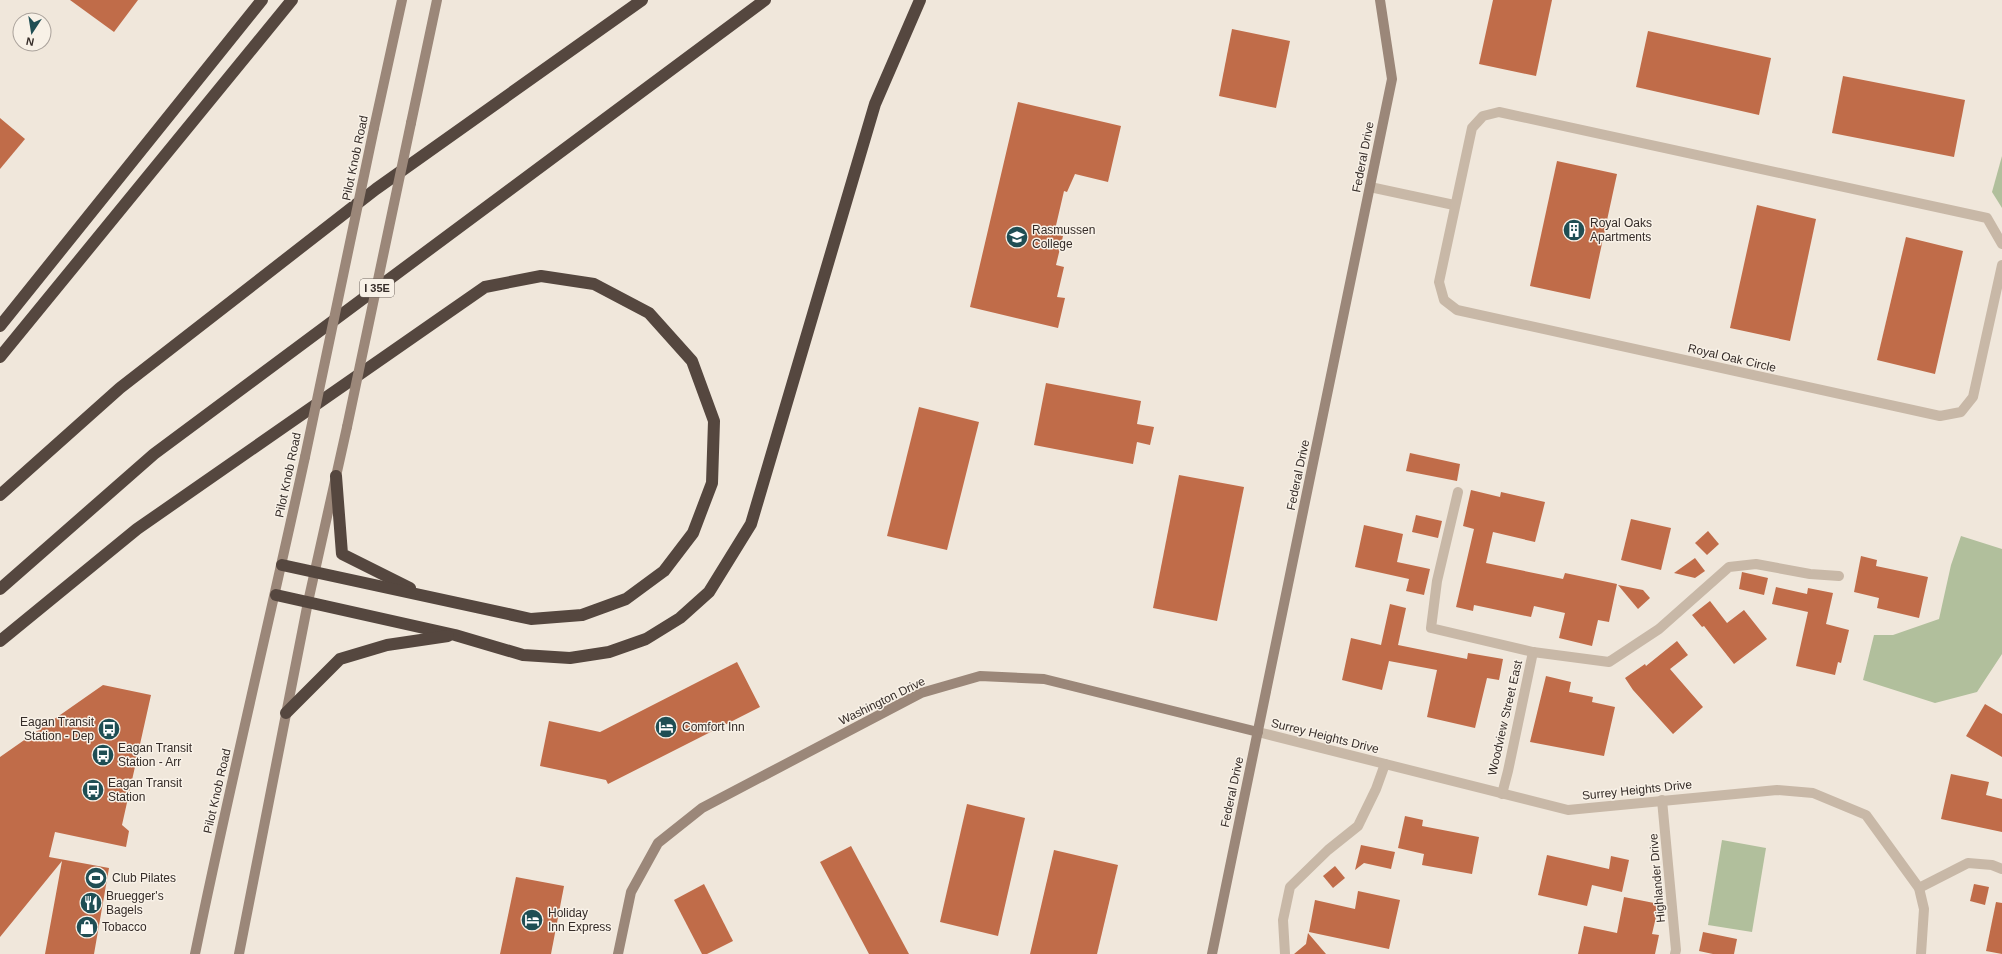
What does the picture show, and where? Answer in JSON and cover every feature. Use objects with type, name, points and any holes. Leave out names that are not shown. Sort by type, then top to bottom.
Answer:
[{"type":"highway","points":[[0,326],[262,0]]},
{"type":"highway","points":[[0,357],[292,0]]},
{"type":"highway","points":[[0,495],[120,388],[376,189],[642,0]]},
{"type":"highway","name":"I 35E","points":[[0,589],[154,454],[765,0]]},
{"type":"highway","points":[[276,595],[455,635],[523,655],[570,658],[609,652],[646,639],[680,618],[709,592],[751,524],[874,104],[920,0]]},
{"type":"highway","points":[[0,641],[137,529],[485,288],[541,276],[594,284],[649,313],[692,361],[714,421],[712,483],[693,533],[664,571],[626,600],[582,615],[531,619],[282,565]]},
{"type":"highway","points":[[336,476],[342,554],[427,596]]},
{"type":"highway","points":[[286,712],[340,659],[387,645],[455,635]]},
{"type":"main road","name":"Pilot Knob Road","points":[[195,954],[210,877],[276,595],[402,0]]},
{"type":"main road","points":[[239,954],[308,602],[347,427],[437,0]]},
{"type":"main road","name":"Federal Drive","points":[[1212,954],[1392,79],[1380,0]]},
{"type":"main road","name":"Washington Drive","points":[[618,954],[631,892],[658,844],[702,808],[921,693],[980,676],[1044,679],[1258,732]]},
{"type":"street","name":"Royal Oak Circle","points":[[2002,244],[1987,218],[1499,112],[1483,116],[1472,128],[1454,205],[1439,282],[1444,300],[1457,310],[1940,416],[1961,412],[1973,397],[2002,265]]},
{"type":"street","points":[[1370,187],[1454,205]]},
{"type":"street","name":"Woodview Street East","points":[[1458,492],[1437,580],[1431,628],[1533,652],[1502,794]]},
{"type":"street","points":[[1533,652],[1609,662],[1659,629],[1729,567],[1756,564],[1810,574],[1839,576]]},
{"type":"street","name":"Surrey Heights Drive","points":[[1258,732],[1568,810],[1777,790],[1813,793],[1866,815],[1919,888],[1924,909],[1921,954]]},
{"type":"street","points":[[1285,954],[1284,920],[1290,887],[1328,850],[1358,826],[1376,788],[1385,764]]},
{"type":"street","name":"Highlander Drive","points":[[1662,800],[1676,950],[1675,954]]},
{"type":"street","points":[[1919,888],[1968,863],[1992,865],[2002,868]]},
{"type":"green space","points":[[2002,156],[2002,208],[1992,192]]},
{"type":"green space","points":[[1961,536],[2002,549],[2002,654],[1977,692],[1935,703],[1863,680],[1874,635],[1893,635],[1939,619],[1951,565]]},
{"type":"green space","points":[[1722,840],[1766,848],[1752,932],[1708,925]]},
{"type":"building","points":[[70,0],[138,0],[114,32]]},
{"type":"building","points":[[1493,0],[1552,0],[1536,76],[1479,64]]},
{"type":"building","points":[[1232,29],[1290,41],[1276,108],[1219,96]]},
{"type":"building","points":[[1648,31],[1771,58],[1759,115],[1636,87]]},
{"type":"building","points":[[1843,76],[1965,100],[1954,157],[1832,133]]},
{"type":"building","points":[[1018,102],[1121,126],[1108,182],[1075,174],[1067,192],[1064,191],[1054,234],[1063,236],[1056,265],[1064,267],[1057,297],[1065,298],[1058,328],[970,307]]},
{"type":"building","points":[[0,118],[25,139],[0,169]]},
{"type":"building","name":"Royal Oaks Apartments","points":[[1557,161],[1617,174],[1590,299],[1530,286]]},
{"type":"building","points":[[1757,205],[1816,219],[1790,341],[1730,328]]},
{"type":"building","points":[[1906,237],[1963,251],[1935,374],[1877,360]]},
{"type":"building","points":[[1046,383],[1141,401],[1137,424],[1154,427],[1150,445],[1137,442],[1133,464],[1034,445]]},
{"type":"building","points":[[919,407],[979,422],[947,550],[887,536]]},
{"type":"building","points":[[1410,453],[1460,464],[1457,481],[1406,471]]},
{"type":"building","points":[[1179,475],[1244,487],[1217,621],[1153,608]]},
{"type":"building","points":[[1471,490],[1500,497],[1501,492],[1545,502],[1535,542],[1493,532],[1486,563],[1563,579],[1565,573],[1617,584],[1609,622],[1598,620],[1592,646],[1559,638],[1565,613],[1534,606],[1531,617],[1474,605],[1473,611],[1456,607],[1474,529],[1463,526]]},
{"type":"building","points":[[1416,515],[1442,521],[1438,538],[1412,532]]},
{"type":"building","points":[[1631,519],[1671,528],[1661,570],[1621,560]]},
{"type":"building","points":[[1364,525],[1403,534],[1397,562],[1430,569],[1424,595],[1406,591],[1409,579],[1355,567]]},
{"type":"building","points":[[1708,531],[1719,544],[1707,555],[1695,543]]},
{"type":"building","points":[[1861,556],[1877,560],[1876,566],[1928,577],[1919,618],[1877,608],[1879,598],[1854,592]]},
{"type":"building","points":[[1695,558],[1705,571],[1695,578],[1674,573]]},
{"type":"building","points":[[1742,572],[1768,578],[1764,595],[1739,589]]},
{"type":"building","points":[[1618,585],[1643,590],[1650,598],[1638,609]]},
{"type":"building","points":[[1776,587],[1807,594],[1808,588],[1833,593],[1826,624],[1849,630],[1841,663],[1838,662],[1835,675],[1796,666],[1808,612],[1772,604]]},
{"type":"building","points":[[1710,601],[1727,623],[1744,610],[1767,639],[1734,664],[1704,626],[1702,627],[1692,615]]},
{"type":"building","points":[[1390,604],[1406,608],[1398,645],[1467,659],[1468,653],[1503,659],[1499,680],[1487,678],[1475,728],[1427,717],[1437,670],[1389,661],[1382,690],[1342,680],[1351,638],[1381,645]]},
{"type":"building","points":[[1677,641],[1688,655],[1670,669],[1703,707],[1673,734],[1633,690],[1625,678],[1645,664],[1646,666]]},
{"type":"building","name":"Comfort Inn","points":[[737,662],[760,707],[608,784],[606,780],[540,766],[549,721],[600,732]]},
{"type":"building","points":[[1546,676],[1571,682],[1569,692],[1593,697],[1592,702],[1615,707],[1604,756],[1530,742]]},
{"type":"building","points":[[103,685],[151,695],[122,825],[129,831],[126,847],[55,832],[49,857],[109,868],[94,954],[45,954],[62,861],[0,937],[0,757]]},
{"type":"building","points":[[1985,704],[2002,714],[2002,757],[1966,736]]},
{"type":"building","points":[[1951,774],[1989,782],[1986,795],[2002,799],[2002,832],[1941,819]]},
{"type":"building","points":[[967,804],[1025,818],[998,936],[940,922]]},
{"type":"building","points":[[1405,816],[1423,820],[1422,826],[1479,837],[1472,874],[1422,865],[1424,854],[1398,848]]},
{"type":"building","points":[[1361,845],[1395,852],[1391,869],[1364,863],[1355,870]]},
{"type":"building","points":[[851,846],[909,954],[869,954],[820,862]]},
{"type":"building","points":[[1054,850],[1118,865],[1097,954],[1030,954]]},
{"type":"building","points":[[1547,855],[1609,869],[1611,856],[1629,860],[1622,892],[1592,885],[1587,906],[1538,895]]},
{"type":"building","points":[[1335,866],[1345,878],[1333,888],[1323,876]]},
{"type":"building","name":"Holiday Inn Express","points":[[516,877],[564,886],[551,954],[500,954]]},
{"type":"building","points":[[704,884],[733,941],[707,954],[702,954],[674,900]]},
{"type":"building","points":[[1974,884],[1989,887],[1985,905],[1970,901]]},
{"type":"building","points":[[1358,891],[1400,900],[1389,949],[1309,932],[1315,900],[1355,909]]},
{"type":"building","points":[[1624,897],[1659,904],[1652,934],[1659,935],[1655,954],[1578,954],[1584,926],[1617,933]]},
{"type":"building","points":[[1996,902],[2002,903],[2002,954],[1986,951]]},
{"type":"building","points":[[1703,932],[1737,939],[1734,954],[1713,954],[1699,951]]},
{"type":"building","points":[[1308,933],[1326,954],[1294,954],[1306,944]]},
{"type":"place","name":"Royal Oaks Apartments","points":[[1574,230]]},
{"type":"place","name":"Rasmussen College","points":[[1017,237]]},
{"type":"place","name":"Comfort Inn","points":[[666,727]]},
{"type":"place","name":"Eagan Transit Station - Dep","points":[[109,729]]},
{"type":"place","name":"Eagan Transit Station - Arr","points":[[103,755]]},
{"type":"place","name":"Eagan Transit Station","points":[[93,790]]},
{"type":"place","name":"Club Pilates","points":[[96,878]]},
{"type":"place","name":"Bruegger's Bagels","points":[[91,903]]},
{"type":"place","name":"Holiday Inn Express","points":[[532,920]]},
{"type":"place","name":"Tobacco","points":[[87,927]]}]
